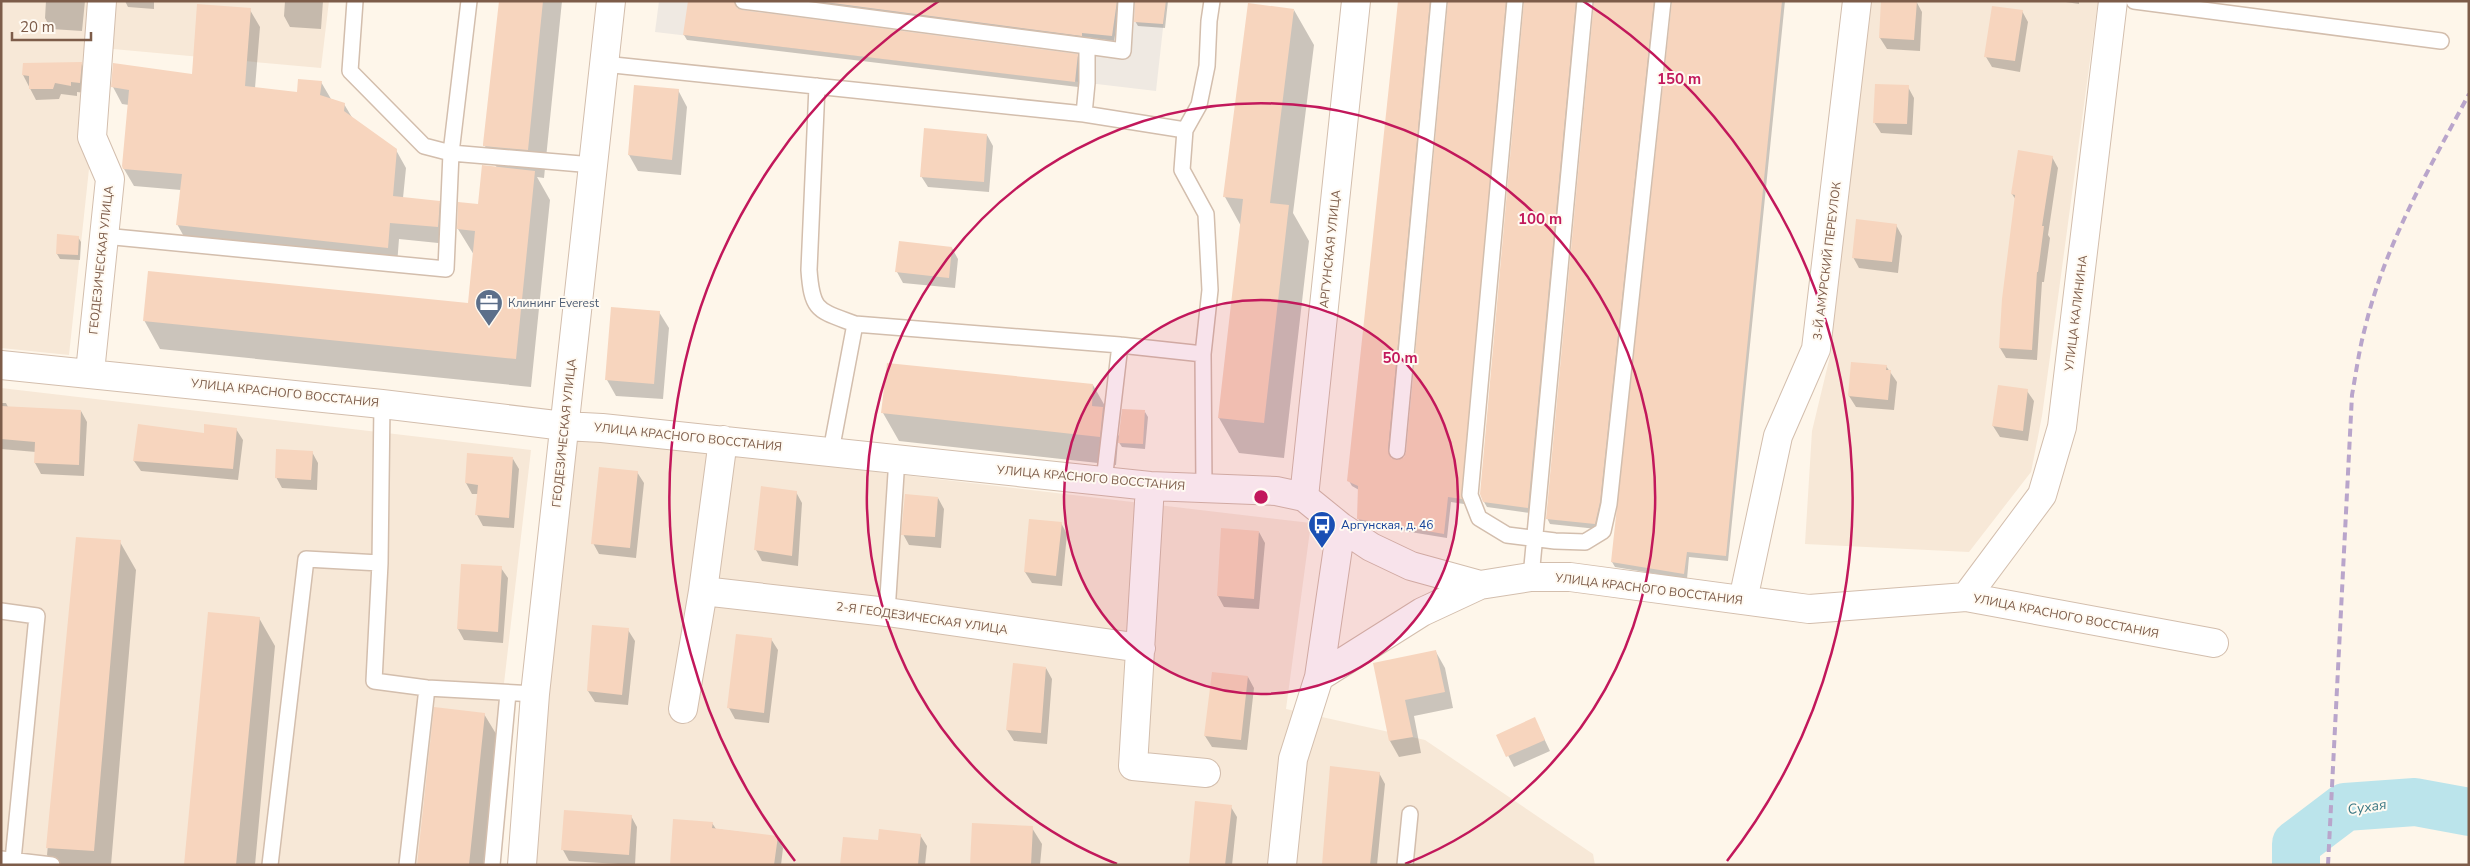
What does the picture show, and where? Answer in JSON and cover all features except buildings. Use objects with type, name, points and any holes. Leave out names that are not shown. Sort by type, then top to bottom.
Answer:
[{"type":"street","name":"ГЕОДЕЗИЧЕСКАЯ УЛИЦА","points":[[90,372],[110,179],[92,137],[102,1]]},
{"type":"street","name":"ГЕОДЕЗИЧЕСКАЯ УЛИЦА","points":[[522,865],[535,694],[611,1]]},
{"type":"street","name":"АРГУНСКАЯ УЛИЦА","points":[[1304,497],[1356,1]]},
{"type":"street","name":"3-Й АМУРСКИЙ ПЕРЕУЛОК","points":[[1743,600],[1778,436],[1816,348],[1857,1]]},
{"type":"street","name":"УЛИЦА КАЛИНИНА","points":[[1966,597],[2042,496],[2062,427],[2113,1]]},
{"type":"street","name":"УЛИЦА КРАСНОГО ВОССТАНИЯ","points":[[1,365],[90,372],[564,426],[831,451],[1150,486],[1276,491],[1304,497],[1341,527],[1371,547],[1411,566],[1480,585],[1531,577],[1570,577],[1809,609],[1966,597],[2214,643]]},
{"type":"street","points":[[683,709],[703,591],[723,440]]},
{"type":"street","points":[[1150,486],[1133,766],[1206,773]]},
{"type":"street","points":[[1282,865],[1293,759],[1319,677],[1341,527]]},
{"type":"street","points":[[1319,677],[1422,612],[1480,585]]},
{"type":"street","name":"2-Я ГЕОДЕЗИЧЕСКАЯ УЛИЦА","points":[[703,591],[887,612],[1141,648]]},
{"type":"lane","points":[[355,1],[350,71],[424,146],[451,153],[593,165]]},
{"type":"lane","points":[[104,236],[446,269],[451,153],[468,1]]},
{"type":"lane","points":[[743,1],[1123,51],[1126,1]]},
{"type":"lane","points":[[1204,488],[1203,354],[1210,290],[1206,214],[1182,170],[1185,130],[1199,105],[1206,73],[1212,1]]},
{"type":"lane","points":[[1397,451],[1439,1]]},
{"type":"lane","points":[[1515,1],[1470,495],[1479,518],[1507,535],[1555,541],[1585,542],[1603,531],[1607,513],[1663,1]]},
{"type":"lane","points":[[1531,577],[1585,1]]},
{"type":"lane","points":[[2134,1],[2441,41]]},
{"type":"lane","points":[[1084,114],[1087,84],[1087,46]]},
{"type":"lane","points":[[604,64],[1084,114],[1185,130]]},
{"type":"lane","points":[[817,86],[809,270],[811,296],[823,312],[855,324],[1120,345],[1203,354]]},
{"type":"lane","points":[[831,451],[855,324]]},
{"type":"lane","points":[[1104,480],[1120,345]]},
{"type":"lane","points":[[382,404],[380,563],[374,681],[427,688],[535,694]]},
{"type":"lane","points":[[887,612],[897,458]]},
{"type":"lane","points":[[270,865],[306,560],[380,563]]},
{"type":"lane","points":[[1,611],[37,616],[7,859],[52,865]]},
{"type":"lane","points":[[407,865],[427,688]]},
{"type":"lane","points":[[492,865],[508,693]]},
{"type":"lane","points":[[1405,865],[1410,814]]},
{"type":"shaded area","points":[[1,1],[329,1],[321,68],[102,48],[69,355],[1,348]]},
{"type":"shaded area","points":[[659,1],[1166,1],[1156,91],[655,32]]},
{"type":"shaded area","points":[[1861,1],[2098,1],[2042,416],[2031,472],[1969,552],[1805,544],[1812,431],[1831,352]]},
{"type":"shaded area","points":[[1,388],[531,450],[483,865],[1,865]]},
{"type":"shaded area","points":[[570,436],[1311,523],[1286,709],[1425,740],[1593,854],[1595,865],[530,865]]},
{"type":"waterway","name":"Сухая","points":[[2296,865],[2296,844],[2345,807],[2415,802],[2469,812]]},
{"type":"railway","points":[[2328,865],[2352,395],[2358,362],[2374,297],[2396,237],[2469,94]]},
{"type":"place","name":"Клининг Everest","points":[[489,327]]},
{"type":"place","name":"Аргунская, д. 46","points":[[1322,549]]}]
